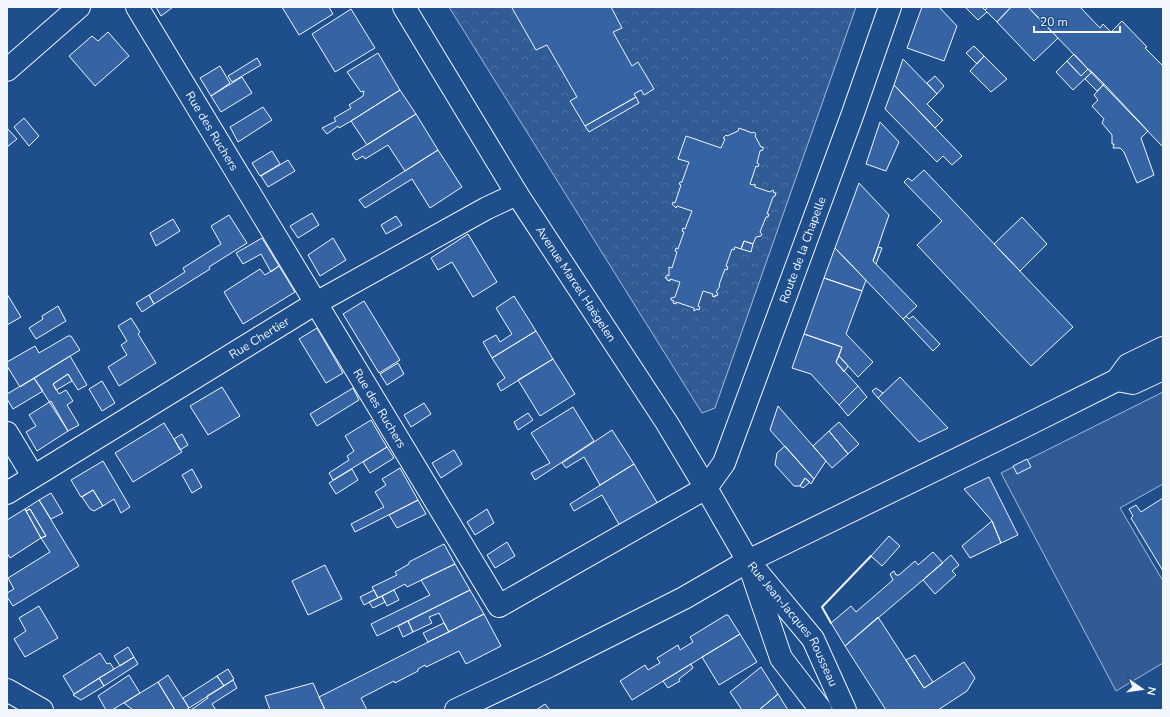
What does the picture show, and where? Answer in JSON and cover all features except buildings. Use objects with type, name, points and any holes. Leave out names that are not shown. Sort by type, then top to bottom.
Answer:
[{"type":"main road","points":[[7,70],[79,7]]},
{"type":"main road","name":"Rue des Ruchers","points":[[137,7],[499,606],[706,488]]},
{"type":"main road","name":"Avenue Marcel Haëgelen","points":[[404,7],[517,194],[667,423],[748,561]]},
{"type":"main road","name":"Route de la Chapelle","points":[[706,488],[724,462],[852,116],[890,7]]},
{"type":"main road","name":"Rue Chertier","points":[[7,493],[316,303],[487,208],[517,194]]},
{"type":"main road","points":[[456,710],[549,666],[684,598],[748,561],[1117,380],[1128,365],[1163,348]]},
{"type":"main road","points":[[1117,380],[1133,383],[1163,369]]},
{"type":"main road","points":[[7,434],[33,476]]},
{"type":"main road","name":"Rue Jean-Jacques Rousseau","points":[[748,561],[781,658],[820,710]]},
{"type":"main road","name":"Rue Jean-Jacques Rousseau","points":[[748,561],[813,639],[845,710]]},
{"type":"main road","points":[[7,690],[42,710]]},
{"type":"green space","points":[[449,7],[856,7],[715,408],[702,413]]},
{"type":"shaded area","points":[[1163,392],[1163,484],[1120,508],[1163,581],[1163,663],[1116,691],[1001,473]]},
{"type":"wall","points":[[831,623],[822,607],[871,556]]}]
